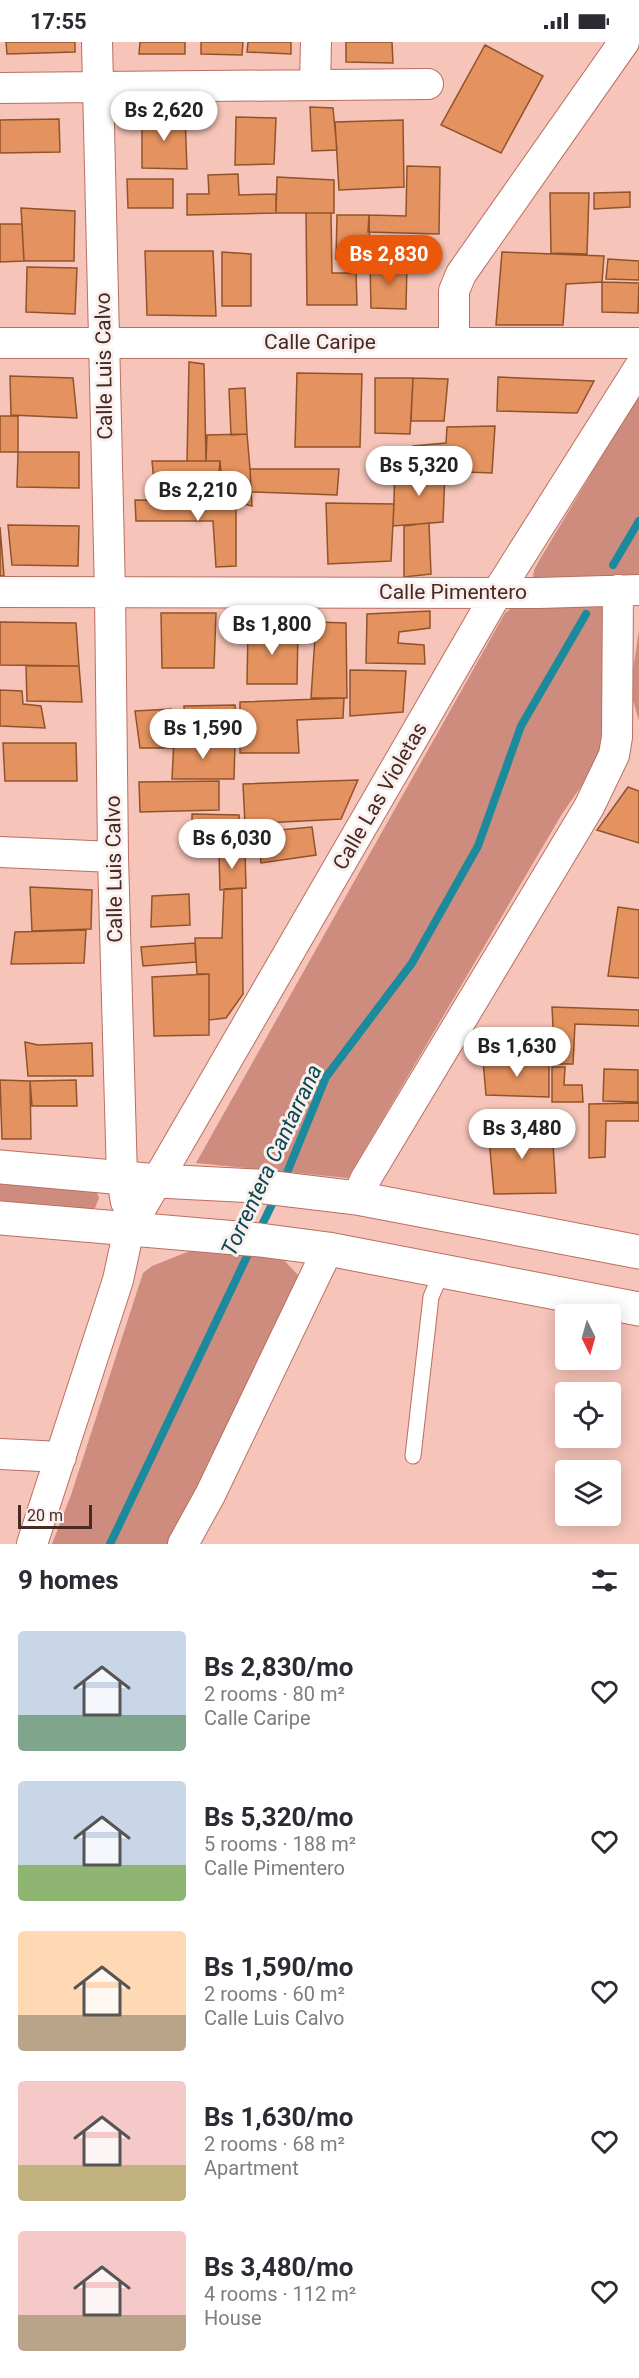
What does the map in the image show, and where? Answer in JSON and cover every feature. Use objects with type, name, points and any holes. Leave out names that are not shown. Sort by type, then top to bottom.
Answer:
[{"type":"main road","points":[[0,1167],[158,1181],[257,1186],[357,1198],[639,1252]]},
{"type":"main road","points":[[0,1218],[248,1239],[328,1249],[639,1309]]},
{"type":"street","name":"Calle Luis Calvo","points":[[97,42],[110,592],[113,857],[122,1178],[129,1228]]},
{"type":"street","points":[[315,85],[316,42]]},
{"type":"street","points":[[454,342],[454,291],[461,274],[624,42]]},
{"type":"street","points":[[0,88],[428,84]]},
{"type":"street","name":"Calle Caripe","points":[[0,343],[639,344]]},
{"type":"street","name":"Calle Las Violetas","points":[[129,1228],[497,592],[639,368]]},
{"type":"street","points":[[357,1198],[365,1180],[589,807],[614,756],[628,738],[628,590]]},
{"type":"street","name":"Calle Pimentero","points":[[0,592],[628,590]]},
{"type":"street","points":[[0,852],[113,857]]},
{"type":"street","points":[[33,1544],[118,1280],[129,1228]]},
{"type":"street","points":[[183,1544],[210,1495],[328,1249]]},
{"type":"street","points":[[0,1454],[61,1457]]},
{"type":"lane","points":[[413,1456],[431,1297],[442,1271]]},
{"type":"shaded area","points":[[639,394],[639,576],[552,579],[533,577],[540,559]]},
{"type":"shaded area","points":[[518,603],[603,606],[605,738],[600,759],[562,814],[348,1178],[196,1163],[505,613]]},
{"type":"shaded area","points":[[639,630],[639,721],[630,690]]},
{"type":"shaded area","points":[[0,1180],[96,1190],[99,1198],[95,1208],[88,1211],[0,1204]]},
{"type":"shaded area","points":[[195,1249],[281,1257],[298,1275],[297,1294],[273,1334],[169,1544],[52,1544],[71,1495],[143,1273],[152,1266]]},
{"type":"building","points":[[6,42],[75,42],[75,52],[7,54]]},
{"type":"building","points":[[140,42],[185,42],[185,54],[139,54]]},
{"type":"building","points":[[201,42],[243,42],[242,55],[201,54]]},
{"type":"building","points":[[248,42],[291,42],[291,54],[247,52]]},
{"type":"building","points":[[346,42],[392,42],[393,63],[346,62]]},
{"type":"building","points":[[485,45],[543,76],[501,153],[441,125]]},
{"type":"building","points":[[310,107],[333,108],[337,150],[312,151]]},
{"type":"building","points":[[185,115],[187,169],[142,168],[142,116]]},
{"type":"building","points":[[236,117],[276,118],[274,164],[235,165]]},
{"type":"building","points":[[59,119],[60,152],[0,153],[0,120]]},
{"type":"building","points":[[403,120],[404,187],[339,190],[335,122]]},
{"type":"building","points":[[407,166],[440,167],[439,234],[368,232],[369,215],[406,216]]},
{"type":"building","points":[[238,174],[239,195],[276,194],[276,213],[187,215],[187,194],[209,194],[208,175]]},
{"type":"building","points":[[277,177],[334,180],[334,213],[276,213]]},
{"type":"building","points":[[127,179],[173,179],[173,208],[128,208]]},
{"type":"building","points":[[630,192],[630,207],[594,209],[594,193]]},
{"type":"building","points":[[550,193],[589,193],[587,254],[551,253]]},
{"type":"building","points":[[21,208],[75,211],[74,261],[24,261]]},
{"type":"building","points":[[306,213],[331,213],[332,273],[356,273],[357,305],[307,305]]},
{"type":"building","points":[[337,215],[369,215],[370,259],[336,259]]},
{"type":"building","points":[[0,224],[22,224],[24,261],[0,262]]},
{"type":"building","points":[[145,251],[213,251],[216,316],[147,315]]},
{"type":"building","points":[[222,252],[251,254],[251,306],[222,306]]},
{"type":"building","points":[[502,252],[604,256],[602,282],[566,284],[563,325],[496,325]]},
{"type":"building","points":[[608,259],[639,261],[639,280],[606,279]]},
{"type":"building","points":[[370,264],[407,264],[406,309],[371,308]]},
{"type":"building","points":[[27,267],[77,268],[75,314],[26,312]]},
{"type":"building","points":[[602,282],[639,283],[638,313],[602,312]]},
{"type":"building","points":[[189,362],[204,364],[206,461],[187,461]]},
{"type":"building","points":[[297,373],[362,374],[360,447],[295,447]]},
{"type":"building","points":[[10,376],[73,378],[77,418],[11,415]]},
{"type":"building","points":[[498,377],[594,381],[577,413],[497,411]]},
{"type":"building","points":[[375,378],[413,378],[410,434],[375,433]]},
{"type":"building","points":[[413,378],[448,379],[444,421],[411,421]]},
{"type":"building","points":[[245,388],[247,434],[231,435],[229,389]]},
{"type":"building","points":[[0,416],[18,416],[18,452],[0,452]]},
{"type":"building","points":[[495,426],[492,473],[413,470],[413,446],[446,443],[447,427]]},
{"type":"building","points":[[247,434],[252,506],[223,499],[220,461],[206,461],[207,435]]},
{"type":"building","points":[[18,452],[79,452],[79,488],[17,487]]},
{"type":"building","points":[[152,461],[220,461],[217,493],[155,492]]},
{"type":"building","points":[[250,469],[339,469],[337,495],[251,492]]},
{"type":"building","points":[[395,470],[445,471],[443,522],[393,526]]},
{"type":"building","points":[[135,500],[236,502],[236,566],[216,567],[213,521],[136,521]]},
{"type":"building","points":[[326,503],[394,504],[391,561],[328,564]]},
{"type":"building","points":[[429,523],[431,574],[404,577],[404,526]]},
{"type":"building","points":[[8,525],[79,526],[78,566],[12,565]]},
{"type":"building","points":[[0,527],[4,576],[0,576]]},
{"type":"building","points":[[430,611],[430,628],[399,632],[398,643],[424,645],[425,664],[366,663],[367,614]]},
{"type":"building","points":[[161,613],[216,613],[214,668],[162,668]]},
{"type":"building","points":[[0,622],[76,623],[79,666],[0,665]]},
{"type":"building","points":[[316,622],[346,623],[347,698],[311,698]]},
{"type":"building","points":[[248,627],[298,628],[297,684],[247,684]]},
{"type":"building","points":[[26,666],[79,666],[82,702],[27,701]]},
{"type":"building","points":[[350,670],[406,671],[403,712],[350,716]]},
{"type":"building","points":[[0,690],[22,691],[23,704],[41,706],[45,728],[0,726]]},
{"type":"building","points":[[344,698],[343,718],[297,720],[299,753],[240,753],[240,702]]},
{"type":"building","points":[[235,705],[237,737],[186,739],[184,706]]},
{"type":"building","points":[[171,709],[174,748],[140,748],[135,711]]},
{"type":"building","points":[[174,739],[235,742],[234,779],[172,779]]},
{"type":"building","points":[[3,743],[76,743],[77,781],[5,781]]},
{"type":"building","points":[[358,780],[341,819],[245,824],[243,784]]},
{"type":"building","points":[[219,781],[219,810],[140,812],[139,782]]},
{"type":"building","points":[[628,787],[639,791],[639,843],[597,830]]},
{"type":"building","points":[[192,814],[239,815],[240,849],[192,851]]},
{"type":"building","points":[[312,827],[316,855],[261,863],[258,832]]},
{"type":"building","points":[[245,851],[246,888],[220,890],[219,853]]},
{"type":"building","points":[[30,887],[92,890],[91,929],[32,931]]},
{"type":"building","points":[[242,888],[243,994],[226,1018],[209,1020],[209,974],[197,974],[195,938],[222,938],[224,889]]},
{"type":"building","points":[[189,894],[190,925],[151,927],[152,896]]},
{"type":"building","points":[[618,907],[639,910],[639,978],[608,976]]},
{"type":"building","points":[[86,930],[84,963],[11,964],[15,932]]},
{"type":"building","points":[[195,943],[196,962],[143,966],[141,947]]},
{"type":"building","points":[[209,974],[209,1035],[154,1036],[152,977]]},
{"type":"building","points":[[552,1007],[639,1010],[639,1026],[575,1024],[573,1064],[555,1064]]},
{"type":"building","points":[[25,1042],[38,1045],[92,1043],[93,1076],[28,1076]]},
{"type":"building","points":[[483,1060],[549,1062],[549,1097],[486,1095]]},
{"type":"building","points":[[552,1067],[565,1067],[564,1085],[582,1085],[583,1102],[552,1102]]},
{"type":"building","points":[[604,1069],[638,1070],[638,1102],[603,1101]]},
{"type":"building","points":[[0,1080],[30,1081],[31,1139],[2,1139]]},
{"type":"building","points":[[76,1080],[77,1106],[32,1106],[30,1081]]},
{"type":"building","points":[[639,1103],[639,1121],[606,1121],[605,1157],[589,1158],[589,1104]]},
{"type":"building","points":[[552,1127],[556,1193],[494,1194],[488,1128]]},
{"type":"waterway","name":"Torrentera Cantarrana","points":[[613,565],[639,521]]},
{"type":"waterway","name":"Torrentera Cantarrana","points":[[284,1180],[326,1077],[412,963],[478,846],[521,726],[586,614]]},
{"type":"waterway","name":"Torrentera Cantarrana","points":[[259,1231],[276,1196]]},
{"type":"waterway","name":"Torrentera Cantarrana","points":[[110,1544],[251,1248]]}]
